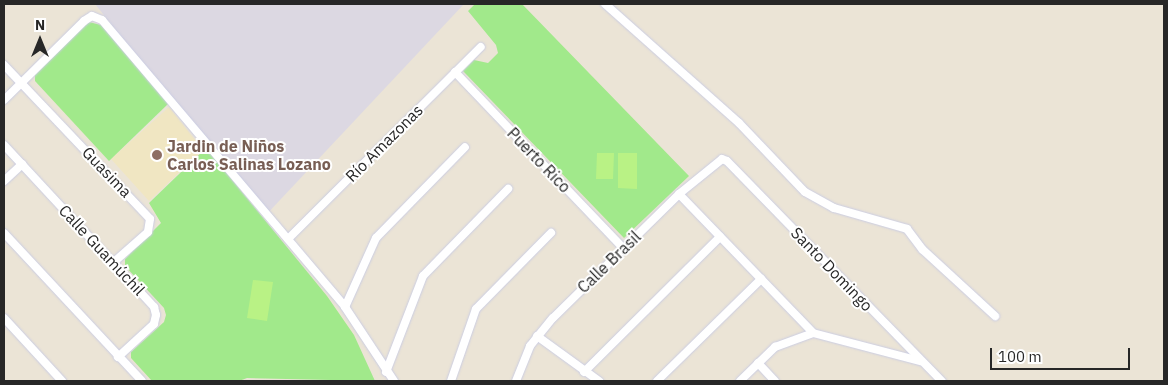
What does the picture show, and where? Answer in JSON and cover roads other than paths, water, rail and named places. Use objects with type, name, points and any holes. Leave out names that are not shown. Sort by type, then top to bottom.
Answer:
[{"type":"street","points":[[605,4],[739,123],[805,192],[834,208],[908,229],[923,250],[995,316]]},
{"type":"street","points":[[4,100],[84,21],[92,16],[102,20],[345,307],[386,372],[394,381]]},
{"type":"street","name":"Río Amazonas","points":[[288,239],[481,48]]},
{"type":"street","points":[[4,65],[22,83]]},
{"type":"street","name":"Puerto Rico","points":[[455,72],[623,248]]},
{"type":"street","name":"Guasima","points":[[22,83],[150,219],[148,232],[114,262]]},
{"type":"street","name":"Calle Guamúchil","points":[[4,145],[151,303],[156,315],[150,329],[118,357]]},
{"type":"street","points":[[345,307],[376,238],[465,147]]},
{"type":"street","name":"Calle Brasil","points":[[516,381],[537,336],[679,194],[722,159]]},
{"type":"street","name":"Santo Domingo","points":[[722,159],[728,161],[942,381]]},
{"type":"street","points":[[4,181],[22,164]]},
{"type":"street","points":[[386,372],[423,276],[508,189]]},
{"type":"street","points":[[679,194],[812,333],[922,362]]},
{"type":"street","points":[[4,233],[142,381]]},
{"type":"street","points":[[451,381],[476,309],[551,233]]},
{"type":"street","points":[[584,372],[720,237]]},
{"type":"street","points":[[657,381],[761,279]]},
{"type":"street","points":[[4,318],[62,381]]},
{"type":"street","points":[[740,381],[782,343],[812,333]]},
{"type":"street","points":[[537,336],[584,372],[599,381]]},
{"type":"street","points":[[758,363],[775,381]]},
{"type":"place","name":"Jardin de Niños Carlos Salinas Lozano","points":[[157,155]]}]
